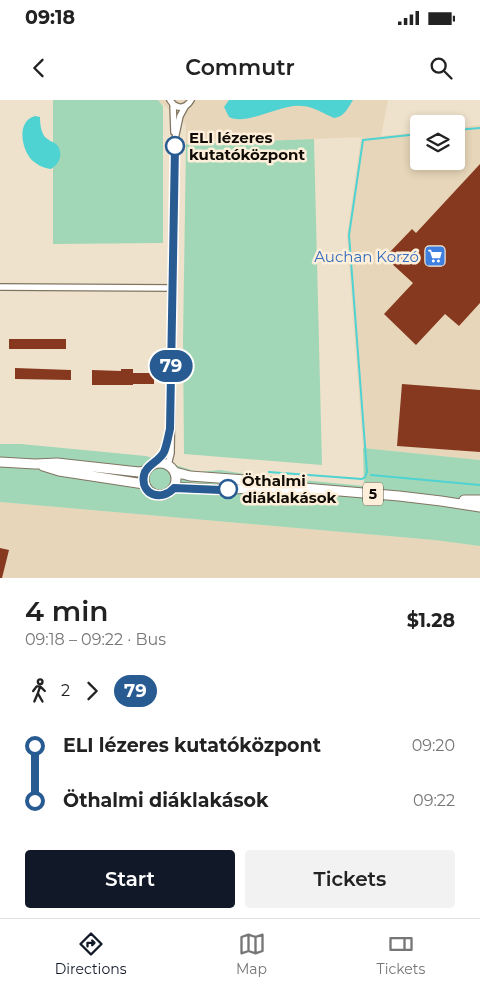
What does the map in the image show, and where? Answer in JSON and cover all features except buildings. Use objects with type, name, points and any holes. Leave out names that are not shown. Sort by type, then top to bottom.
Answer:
[{"type":"main road","name":"5","points":[[0,462],[57,463],[139,472],[146,471]]},
{"type":"main road","points":[[144,484],[143,477],[150,466],[162,463],[168,465],[175,472],[174,488]]},
{"type":"main road","name":"5","points":[[35,464],[58,471],[144,484],[152,494],[158,496],[164,495],[174,488],[221,490],[263,487],[304,488],[441,500],[480,500]]},
{"type":"main road","name":"5","points":[[175,472],[190,476],[286,483],[304,488]]},
{"type":"main road","name":"5","points":[[441,500],[480,507]]},
{"type":"street","points":[[175,139],[180,116],[184,107],[191,100]]},
{"type":"street","points":[[172,102],[178,107],[184,107]]},
{"type":"street","points":[[168,465],[171,453],[175,139],[172,102]]},
{"type":"street","points":[[0,287],[172,288]]},
{"type":"street","points":[[156,463],[164,452],[170,429]]},
{"type":"shaded area","points":[[158,100],[388,100],[381,136],[410,133],[410,170],[465,170],[465,127],[480,125],[480,460],[363,448],[347,235],[361,138],[364,137],[186,144],[186,125]]},
{"type":"shaded area","points":[[0,502],[434,540],[480,546],[480,578],[0,578]]},
{"type":"green space","points":[[53,100],[158,100],[163,106],[163,243],[53,244]]},
{"type":"green space","points":[[314,139],[322,465],[184,454],[183,340],[186,144]]},
{"type":"green space","points":[[0,444],[21,444],[146,456],[198,472],[220,470],[364,486],[363,448],[480,460],[480,546],[434,540],[0,502]]},
{"type":"water","points":[[229,100],[353,100],[343,114],[334,118],[305,106],[293,106],[254,117],[236,119],[229,117],[224,107]]},
{"type":"water","points":[[35,116],[40,117],[41,128],[45,137],[56,144],[60,151],[59,161],[51,169],[42,167],[34,162],[24,147],[23,128],[29,119]]},
{"type":"waterway","points":[[465,129],[480,128]]},
{"type":"waterway","points":[[269,472],[362,479],[365,477],[367,472],[349,235],[363,140],[410,135]]},
{"type":"waterway","points":[[371,475],[480,485]]},
{"type":"bus line","name":"79","points":[[175,146],[170,429],[164,452],[156,463],[146,471],[143,477],[144,484],[152,494],[158,496],[164,495],[174,488],[228,489]]},
{"type":"place","name":"ELI lézeres kutatóközpont","points":[[175,146]]},
{"type":"place","name":"Auchan Korzó","points":[[435,256]]},
{"type":"place","name":"Öthalmi diáklakások","points":[[228,489]]}]
